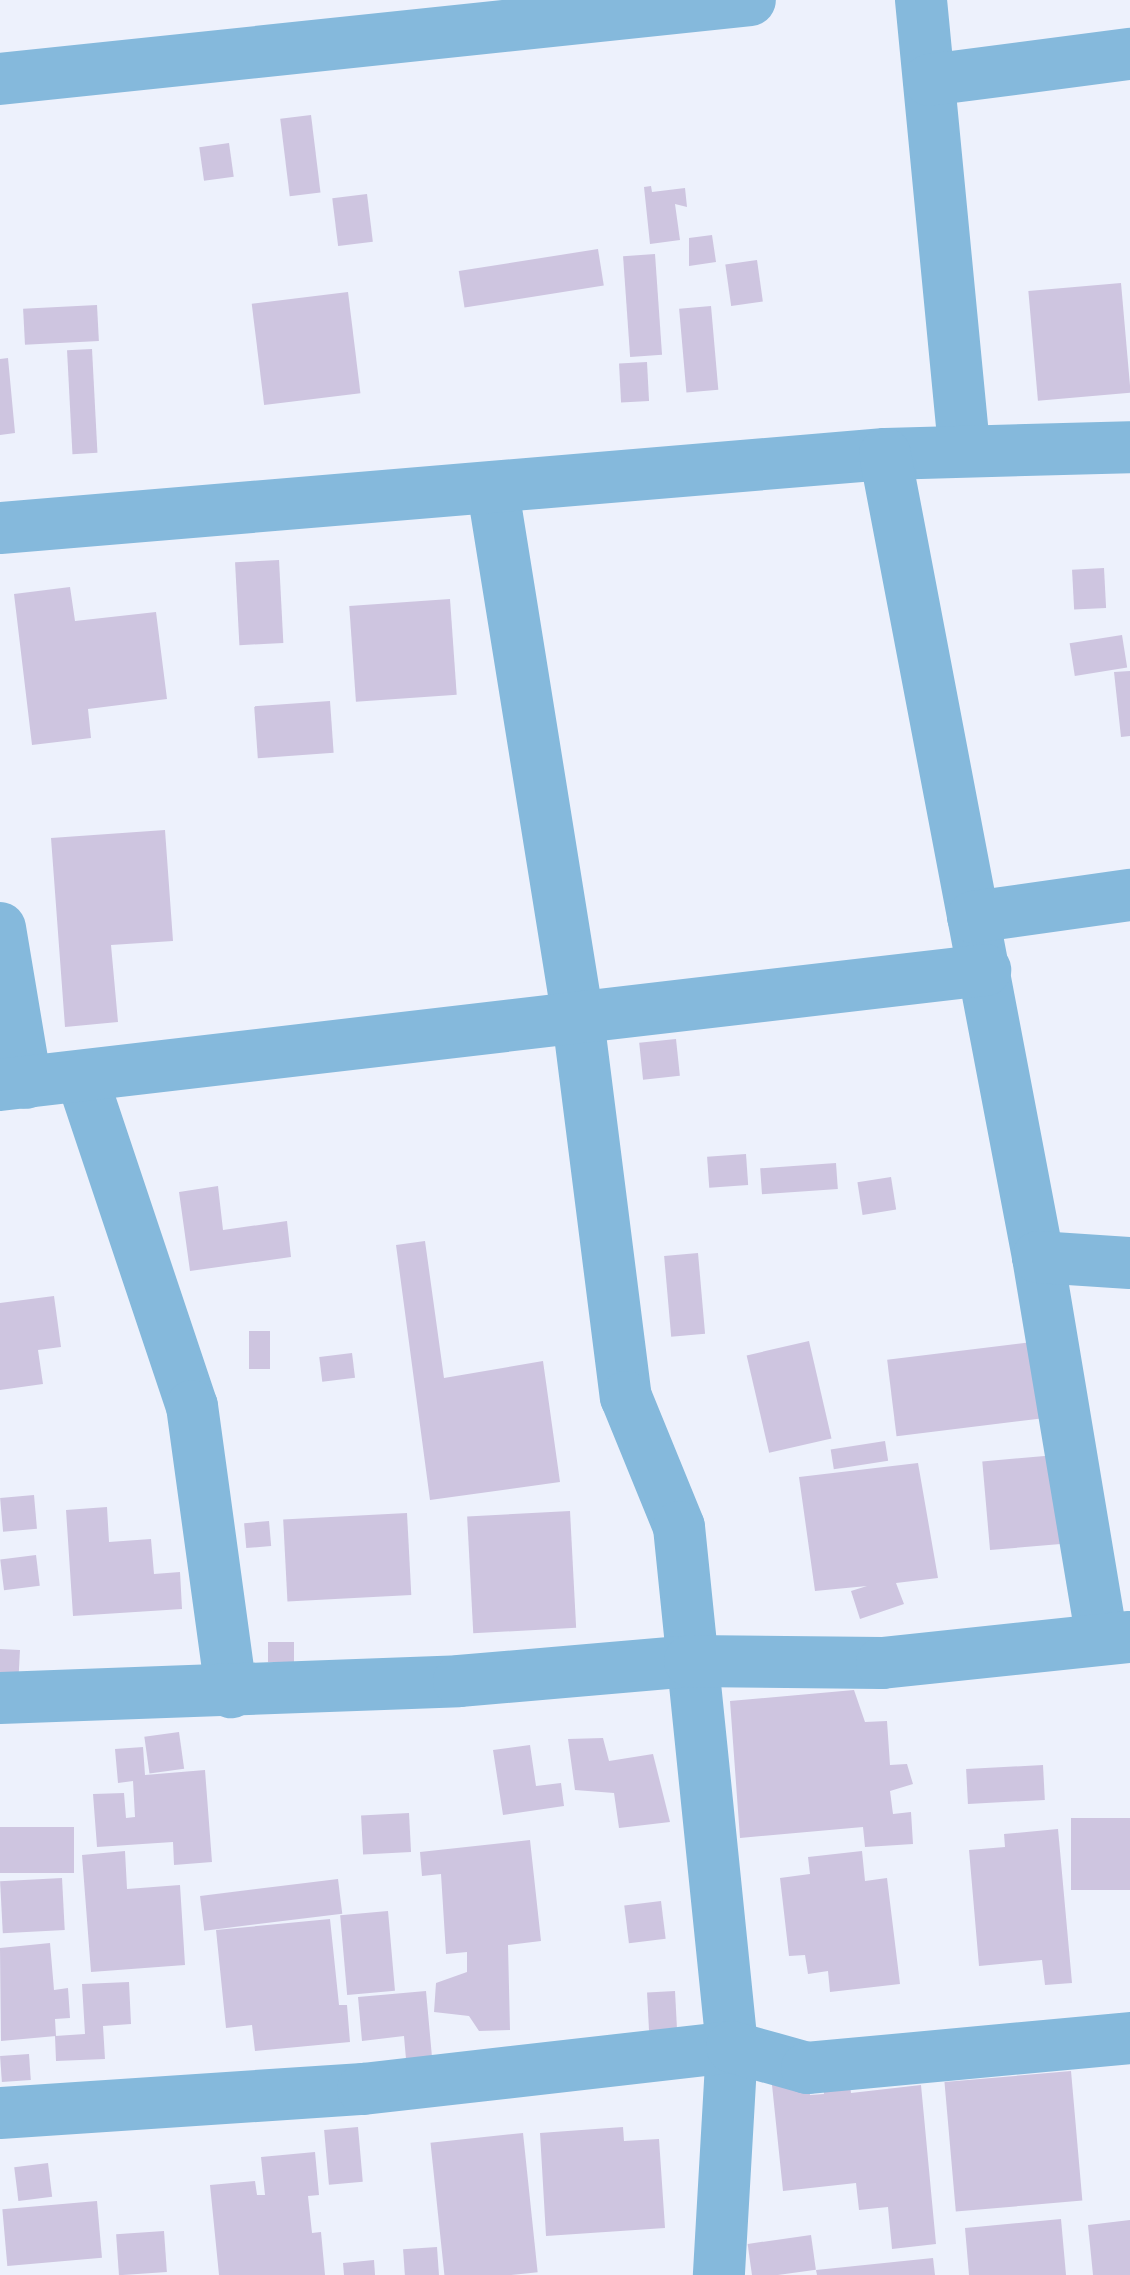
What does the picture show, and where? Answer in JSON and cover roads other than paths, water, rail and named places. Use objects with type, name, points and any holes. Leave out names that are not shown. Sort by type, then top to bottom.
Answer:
[{"type":"street","points":[[0,78],[750,0]]},
{"type":"street","points":[[921,0],[964,450]]},
{"type":"street","points":[[929,80],[1130,54]]},
{"type":"street","points":[[0,528],[493,491],[885,454],[1130,448]]},
{"type":"street","points":[[0,1698],[231,1692],[690,1661],[882,1663],[1116,1638],[1038,1257],[885,454]]},
{"type":"street","points":[[493,491],[578,1018],[626,1398],[679,1527],[732,2047],[719,2275]]},
{"type":"street","points":[[973,917],[1130,896]]},
{"type":"street","points":[[0,928],[13,1084],[985,970]]},
{"type":"street","points":[[82,1078],[192,1406],[231,1692]]},
{"type":"street","points":[[1038,1257],[1130,1262]]},
{"type":"street","points":[[0,2114],[363,2089],[732,2047],[807,2068],[1130,2038]]}]
